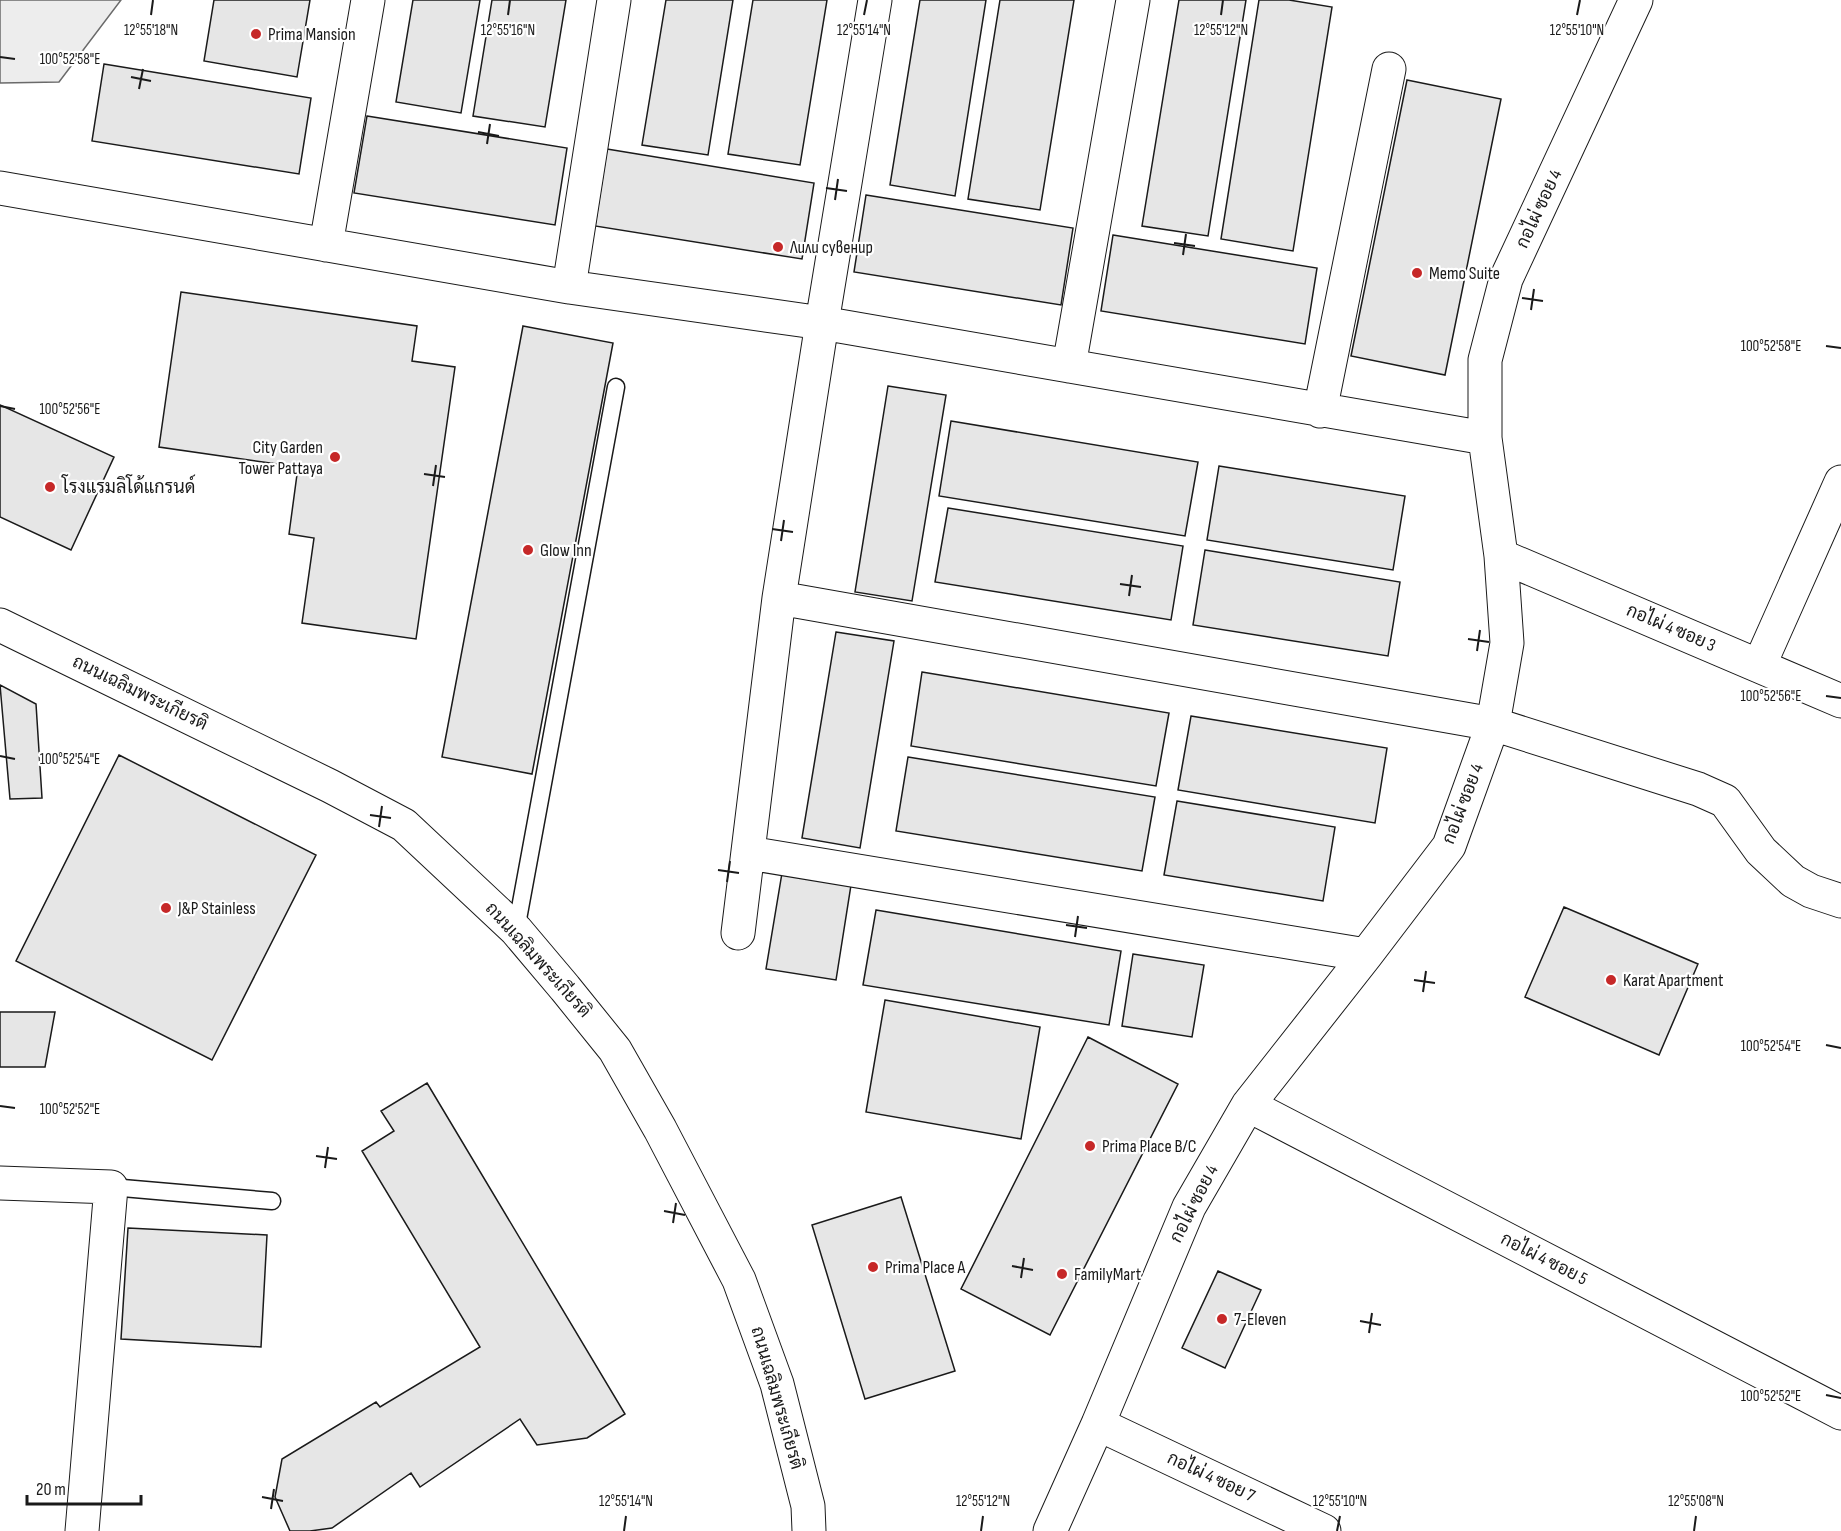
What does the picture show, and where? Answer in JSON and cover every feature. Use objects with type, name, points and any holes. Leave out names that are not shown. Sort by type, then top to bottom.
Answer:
[{"type":"street","points":[[326,245],[368,0]]},
{"type":"street","points":[[569,287],[614,0]]},
{"type":"street","points":[[738,933],[779,598],[875,0]]},
{"type":"street","points":[[1069,366],[1133,0]]},
{"type":"street","name":"กอไผ่ ซอย 4","points":[[1050,1531],[1189,1208],[1248,1105],[1366,956],[1449,846],[1493,724],[1506,643],[1501,556],[1485,438],[1485,360],[1506,279],[1636,0]]},
{"type":"street","points":[[1320,411],[1389,69]]},
{"type":"street","points":[[0,188],[569,287],[822,323],[1485,438]]},
{"type":"street","points":[[1759,666],[1841,482]]},
{"type":"street","name":"กอไผ่ 4 ซอย 3","points":[[1501,556],[1841,701]]},
{"type":"street","points":[[779,598],[1493,724],[1698,789],[1725,801],[1761,851],[1793,881],[1810,891],[1841,901]]},
{"type":"street","name":"ถนนเฉลิมพระเกียรติ","points":[[0,625],[330,786],[404,825],[516,930],[615,1050],[660,1129],[739,1280],[777,1384],[807,1506],[809,1531]]},
{"type":"street","points":[[749,853],[1366,956]]},
{"type":"street","name":"กอไผ่ 4 ซอย 5","points":[[1248,1105],[1841,1413]]},
{"type":"street","points":[[0,1183],[111,1187],[82,1531]]},
{"type":"street","name":"กอไผ่ 4 ซอย 7","points":[[1098,1424],[1324,1531]]},
{"type":"lane","points":[[516,930],[616,387]]},
{"type":"lane","points":[[111,1187],[272,1201]]},
{"type":"shaded area","points":[[0,0],[121,0],[59,82],[0,83]]},
{"type":"building","name":"Prima Mansion","points":[[214,0],[310,0],[297,77],[204,61]]},
{"type":"building","points":[[413,0],[480,0],[461,113],[396,102]]},
{"type":"building","points":[[492,0],[566,0],[545,127],[473,116]]},
{"type":"building","points":[[666,0],[733,0],[708,155],[642,145]]},
{"type":"building","points":[[753,0],[827,0],[800,165],[728,154]]},
{"type":"building","points":[[920,0],[986,0],[955,196],[890,185]]},
{"type":"building","points":[[1000,0],[1074,0],[1040,210],[968,199]]},
{"type":"building","points":[[1179,0],[1246,0],[1208,236],[1142,226]]},
{"type":"building","points":[[1259,0],[1289,0],[1332,7],[1293,251],[1221,239]]},
{"type":"building","points":[[104,64],[311,98],[299,174],[92,141]]},
{"type":"building","name":"Memo Suite","points":[[1407,80],[1501,99],[1445,375],[1351,356]]},
{"type":"building","points":[[367,116],[567,148],[555,225],[354,193]]},
{"type":"building","points":[[607,149],[814,183],[802,259],[595,226]]},
{"type":"building","points":[[866,195],[1073,228],[1061,305],[854,272]]},
{"type":"building","points":[[1113,235],[1317,268],[1305,344],[1101,311]]},
{"type":"building","name":"City Garden Tower Pattaya","points":[[181,292],[417,326],[412,361],[455,367],[416,639],[302,623],[314,538],[289,534],[298,467],[159,447]]},
{"type":"building","name":"Glow Inn","points":[[523,326],[613,343],[532,774],[442,757]]},
{"type":"building","points":[[888,386],[946,395],[912,601],[855,592]]},
{"type":"building","name":"โรงแรมลิโด้แกรนด์","points":[[0,405],[114,457],[71,550],[0,517]]},
{"type":"building","points":[[951,421],[1198,462],[1185,536],[939,496]]},
{"type":"building","points":[[1219,466],[1405,496],[1393,570],[1207,540]]},
{"type":"building","points":[[948,508],[1183,546],[1171,620],[935,582]]},
{"type":"building","points":[[1205,550],[1400,582],[1388,656],[1193,625]]},
{"type":"building","points":[[836,632],[894,641],[860,848],[802,838]]},
{"type":"building","points":[[922,672],[1169,713],[1156,786],[911,746]]},
{"type":"building","points":[[0,685],[36,704],[42,798],[10,799]]},
{"type":"building","points":[[1191,716],[1387,748],[1375,823],[1178,790]]},
{"type":"building","name":"J&P Stainless","points":[[119,755],[316,855],[212,1060],[16,961]]},
{"type":"building","points":[[908,757],[1155,797],[1142,871],[896,831]]},
{"type":"building","points":[[1177,801],[1335,827],[1323,901],[1164,875]]},
{"type":"building","points":[[782,873],[851,885],[836,980],[766,969]]},
{"type":"building","name":"Karat Apartment","points":[[1564,907],[1698,964],[1659,1055],[1525,997]]},
{"type":"building","points":[[876,910],[1121,951],[1109,1025],[863,985]]},
{"type":"building","points":[[1133,954],[1204,965],[1192,1037],[1122,1026]]},
{"type":"building","points":[[885,1000],[1040,1027],[1021,1139],[866,1112]]},
{"type":"building","points":[[0,1012],[55,1012],[45,1067],[0,1067]]},
{"type":"building","name":"Prima Place B/C","points":[[1088,1037],[1178,1084],[1050,1335],[961,1289]]},
{"type":"building","points":[[427,1083],[625,1414],[587,1438],[537,1445],[520,1419],[420,1487],[411,1473],[332,1528],[290,1531],[275,1497],[282,1459],[376,1402],[380,1407],[480,1347],[362,1151],[394,1131],[381,1111]]},
{"type":"building","name":"Prima Place A","points":[[901,1197],[955,1371],[865,1399],[812,1225]]},
{"type":"building","points":[[128,1228],[267,1235],[261,1347],[121,1339]]},
{"type":"building","name":"7-Eleven","points":[[1218,1271],[1261,1290],[1225,1368],[1182,1348]]},
{"type":"place","name":"Prima Mansion","points":[[256,34]]},
{"type":"place","name":"Лили сувенир","points":[[778,247]]},
{"type":"place","name":"Memo Suite","points":[[1417,273]]},
{"type":"place","name":"City Garden Tower Pattaya","points":[[335,457]]},
{"type":"place","name":"โรงแรมลิโด้แกรนด์","points":[[50,487]]},
{"type":"place","name":"Glow Inn","points":[[528,550]]},
{"type":"place","name":"J&P Stainless","points":[[166,908]]},
{"type":"place","name":"Karat Apartment","points":[[1611,980]]},
{"type":"place","name":"Prima Place B/C","points":[[1090,1146]]},
{"type":"place","name":"Prima Place A","points":[[873,1267]]},
{"type":"place","name":"FamilyMart","points":[[1062,1274]]},
{"type":"place","name":"7-Eleven","points":[[1222,1319]]}]
